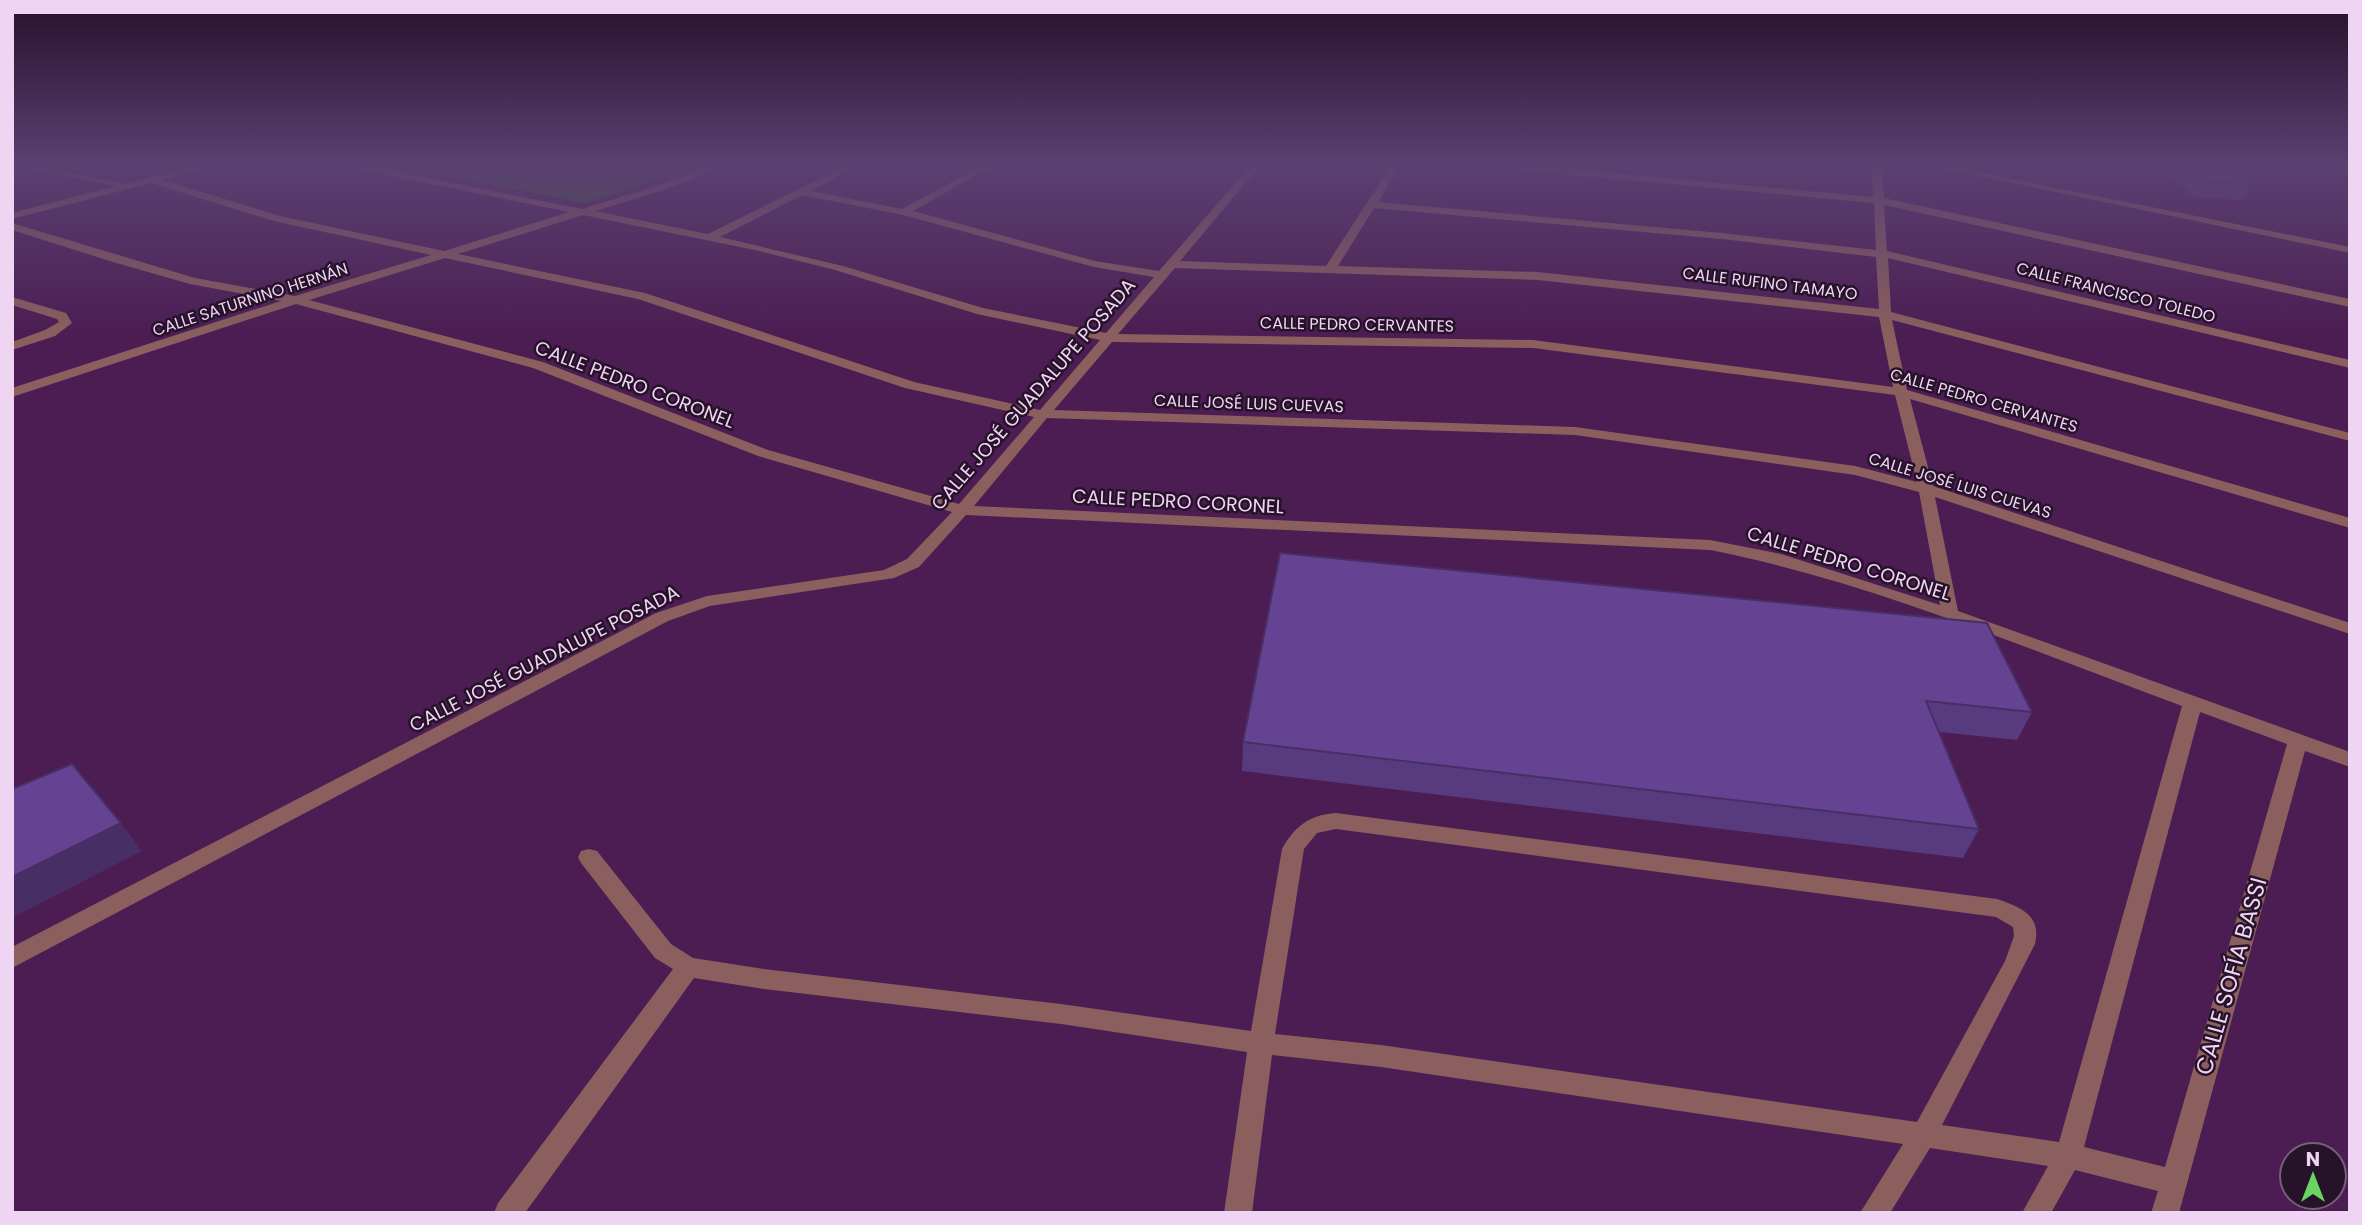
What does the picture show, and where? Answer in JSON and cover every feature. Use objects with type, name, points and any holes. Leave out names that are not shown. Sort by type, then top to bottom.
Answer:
[{"type":"street","name":"CALLE JOSÉ LUIS CUEVAS","points":[[301,224],[650,298],[910,385],[1041,414],[1575,431],[1855,471],[1926,489],[2350,629]]},
{"type":"street","name":"CALLE SATURNINO HERNÁN","points":[[12,393],[540,224]]},
{"type":"street","name":"CALLE PEDRO CERVANTES","points":[[640,224],[796,256],[981,311],[1111,338],[1533,344],[1901,392],[2350,523]]},
{"type":"street","points":[[709,238],[737,224]]},
{"type":"street","name":"CALLE RUFINO TAMAYO","points":[[948,224],[1094,264],[1167,269],[1330,269],[1552,277],[1885,314],[2350,437]]},
{"type":"street","name":"CALLE JOSÉ GUADALUPE POSADA","points":[[12,958],[662,617],[707,601],[888,575],[913,563],[962,510],[1041,414],[1111,338],[1205,224]]},
{"type":"street","points":[[1330,269],[1359,224]]},
{"type":"street","name":"CALLE FRANCISCO TOLEDO","points":[[1591,224],[1884,254],[2350,364]]},
{"type":"street","points":[[1882,224],[1885,314],[1901,392],[1926,489],[1950,614]]},
{"type":"street","points":[[1988,224],[2350,303]]},
{"type":"street","points":[[2231,224],[2350,250]]},
{"type":"street","name":"CALLE PEDRO CORONEL","points":[[12,226],[181,278],[296,300],[538,365],[763,453],[962,510],[1710,545],[1763,555],[1950,614],[2350,760]]},
{"type":"street","points":[[12,301],[62,316],[66,323],[50,333],[12,346]]},
{"type":"street","points":[[2036,1213],[2068,1156],[2193,701]]},
{"type":"street","name":"CALLE SOFÍA BASSI","points":[[2165,1213],[2298,740]]},
{"type":"street","points":[[1238,1213],[1261,1042],[1293,849],[1300,835],[1310,826],[1336,821],[2008,911],[2024,923],[2028,935],[1923,1136],[1874,1213]]},
{"type":"street","points":[[589,857],[663,951],[688,967],[792,983],[1061,1014],[1381,1056],[2068,1156],[2174,1182]]},
{"type":"street","points":[[508,1213],[688,967]]},
{"type":"building","points":[[1280,553],[1987,623],[2032,712],[1926,701],[1979,829],[1243,742]]},
{"type":"building","points":[[72,764],[121,823],[12,877],[12,789]]}]
